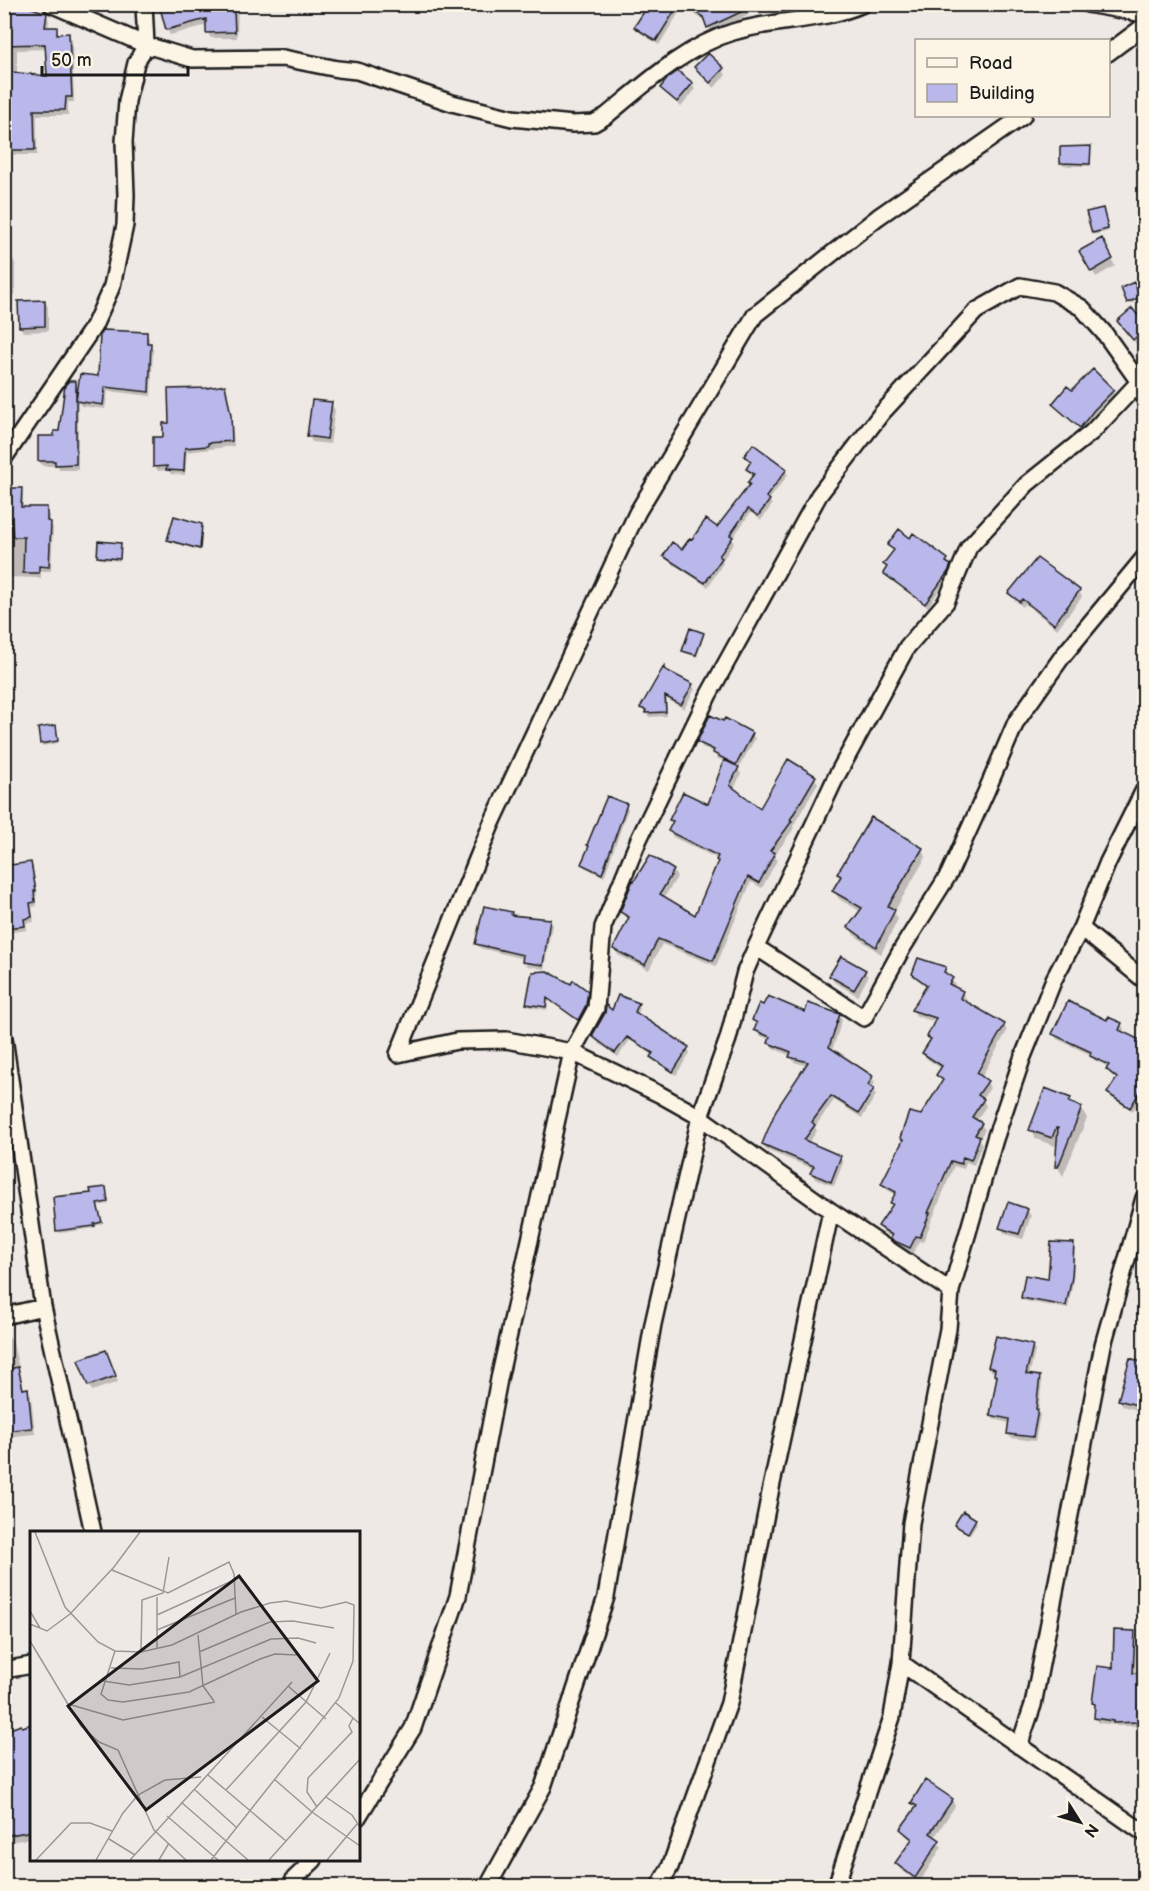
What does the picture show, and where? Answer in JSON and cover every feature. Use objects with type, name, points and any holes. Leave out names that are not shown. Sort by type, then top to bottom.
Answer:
[{"type":"street","points":[[51,4],[146,45],[192,59],[283,58],[357,71],[452,103],[512,118],[573,124],[594,123],[679,60],[731,33],[799,18],[829,16],[863,4]]},
{"type":"street","points":[[4,458],[94,326],[112,286],[125,225],[124,142],[127,101],[136,63],[146,45],[144,4]]},
{"type":"street","points":[[1087,4],[1144,14]]},
{"type":"street","points":[[1110,52],[1144,26]]},
{"type":"street","points":[[951,1291],[831,1211],[700,1117],[659,1094],[572,1052],[506,1040],[458,1041],[398,1054],[491,825],[637,513],[755,315],[878,217],[1022,117]]},
{"type":"street","points":[[360,1814],[413,1728],[458,1596],[499,1379],[572,1052],[596,1008],[603,927],[639,839],[709,694],[819,495],[881,414],[976,311],[1020,286],[1054,292],[1082,308],[1106,334],[1139,382],[1144,398]]},
{"type":"street","points":[[488,1887],[543,1787],[606,1597],[653,1324],[700,1117],[728,1039],[745,972],[836,777],[907,647],[945,602],[969,547],[1027,484],[1092,432],[1139,382]]},
{"type":"street","points":[[756,947],[864,1018],[903,947],[949,874],[1016,722],[1062,657],[1144,558]]},
{"type":"street","points":[[836,1887],[892,1717],[900,1663],[911,1523],[948,1329],[951,1291],[994,1139],[1019,1069],[1054,979],[1081,928],[1108,862],[1142,798]]},
{"type":"street","points":[[1081,928],[1144,980]]},
{"type":"street","points":[[4,1038],[44,1308],[93,1531]]},
{"type":"street","points":[[1019,1746],[1033,1705],[1103,1346],[1144,1198]]},
{"type":"street","points":[[658,1887],[670,1867],[729,1703],[771,1488],[831,1211]]},
{"type":"street","points":[[4,1316],[44,1308]]},
{"type":"street","points":[[900,1663],[1144,1833]]},
{"type":"street","points":[[4,1670],[30,1665]]},
{"type":"street","points":[[294,1879],[313,1861]]},
{"type":"building","points":[[159,4],[239,4],[240,9],[234,11],[235,32],[206,33],[206,19],[166,30]]},
{"type":"building","points":[[649,4],[679,4],[656,41],[634,27]]},
{"type":"building","points":[[683,4],[758,4],[707,28],[703,17]]},
{"type":"building","points":[[23,5],[47,13],[45,27],[57,27],[57,34],[69,33],[72,97],[66,97],[65,110],[34,110],[35,150],[9,150],[4,71],[47,76],[45,44],[4,45],[4,6]]},
{"type":"building","points":[[708,53],[724,68],[710,83],[694,67]]},
{"type":"building","points":[[678,71],[693,83],[677,102],[660,88]]},
{"type":"building","points":[[1091,146],[1090,164],[1060,163],[1060,147]]},
{"type":"building","points":[[1103,208],[1108,229],[1092,233],[1086,212]]},
{"type":"building","points":[[1102,238],[1113,259],[1091,272],[1079,251]]},
{"type":"building","points":[[1134,282],[1140,297],[1127,303],[1121,288]]},
{"type":"building","points":[[45,300],[45,326],[19,327],[18,301]]},
{"type":"building","points":[[1132,308],[1144,323],[1144,330],[1133,340],[1117,321]]},
{"type":"building","points":[[103,330],[147,332],[147,343],[151,343],[149,392],[105,387],[103,405],[76,401],[80,374],[98,376],[100,334]]},
{"type":"building","points":[[1093,369],[1114,390],[1080,428],[1052,404],[1067,386],[1072,390]]},
{"type":"building","points":[[69,381],[76,381],[76,464],[55,465],[55,461],[38,461],[38,436],[54,436],[54,431],[59,431],[65,385]]},
{"type":"building","points":[[225,385],[231,415],[232,441],[185,448],[184,471],[166,470],[167,466],[153,467],[153,437],[163,437],[163,423],[169,423],[168,389]]},
{"type":"building","points":[[312,400],[332,402],[327,439],[307,436]]},
{"type":"building","points":[[753,444],[787,469],[766,497],[770,500],[758,516],[748,509],[730,535],[733,537],[719,556],[722,558],[705,583],[663,556],[672,542],[682,549],[706,519],[717,527],[750,484],[747,483],[754,474],[746,469],[751,461],[744,456]]},
{"type":"building","points":[[4,488],[22,488],[21,507],[47,507],[47,521],[51,522],[49,567],[39,566],[39,573],[23,573],[24,537],[13,537],[11,519],[4,519]]},
{"type":"building","points":[[174,516],[202,524],[200,549],[167,540]]},
{"type":"building","points":[[899,529],[910,538],[913,533],[948,559],[946,562],[951,565],[925,604],[883,573],[887,567],[883,564],[894,550],[887,545]]},
{"type":"building","points":[[98,541],[121,543],[120,559],[97,557]]},
{"type":"building","points":[[1037,558],[1080,590],[1054,624],[1022,599],[1020,602],[1008,593]]},
{"type":"building","points":[[690,628],[704,633],[696,655],[682,651]]},
{"type":"building","points":[[664,666],[664,669],[693,684],[681,705],[665,696],[666,712],[645,713],[646,710],[640,708]]},
{"type":"building","points":[[710,715],[723,721],[725,718],[753,733],[736,765],[697,742]]},
{"type":"building","points":[[56,725],[58,741],[40,744],[38,728]]},
{"type":"building","points":[[788,759],[816,776],[790,820],[792,821],[770,851],[775,853],[759,883],[748,877],[713,961],[658,939],[645,965],[613,949],[629,917],[620,912],[633,880],[650,855],[674,870],[660,894],[695,915],[718,861],[716,860],[718,856],[668,831],[673,821],[669,820],[683,792],[708,804],[724,760],[739,767],[730,785],[760,808]]},
{"type":"building","points":[[607,796],[627,804],[602,874],[581,864]]},
{"type":"building","points":[[871,817],[923,848],[888,906],[895,910],[876,947],[848,927],[862,908],[832,891],[841,876],[837,874]]},
{"type":"building","points":[[31,862],[36,891],[34,891],[35,902],[30,903],[32,917],[24,919],[25,926],[4,928],[4,866]]},
{"type":"building","points":[[484,906],[512,912],[511,915],[550,919],[543,965],[522,962],[523,955],[475,944]]},
{"type":"building","points":[[841,956],[866,970],[854,990],[829,976]]},
{"type":"building","points":[[918,958],[946,967],[944,972],[953,978],[949,984],[963,991],[960,998],[1005,1024],[977,1073],[988,1081],[978,1095],[984,1099],[972,1117],[982,1123],[975,1135],[980,1137],[971,1160],[963,1157],[961,1164],[951,1161],[920,1237],[916,1236],[910,1248],[890,1239],[892,1235],[878,1226],[893,1204],[890,1203],[896,1192],[881,1184],[903,1140],[900,1138],[909,1112],[921,1115],[943,1080],[936,1075],[942,1066],[922,1053],[931,1039],[927,1037],[936,1018],[911,1010],[927,985],[912,974]]},
{"type":"building","points":[[547,971],[571,984],[573,980],[588,991],[586,1005],[578,1020],[547,998],[546,1007],[526,1004],[532,972]]},
{"type":"building","points":[[618,995],[639,1003],[635,1012],[689,1047],[673,1072],[650,1057],[653,1053],[627,1037],[615,1053],[592,1036],[605,1013],[606,1005],[612,1010]]},
{"type":"building","points":[[768,996],[805,1012],[808,1003],[840,1014],[829,1047],[873,1076],[868,1085],[874,1089],[859,1113],[831,1096],[812,1122],[815,1125],[804,1140],[841,1156],[831,1182],[810,1173],[814,1166],[762,1144],[776,1110],[808,1062],[789,1057],[791,1052],[768,1043],[770,1037],[754,1030],[757,1023],[752,1020],[759,1003],[763,1005]]},
{"type":"building","points":[[1068,1001],[1107,1020],[1108,1017],[1122,1023],[1119,1030],[1144,1042],[1144,1085],[1130,1108],[1107,1093],[1117,1078],[1106,1069],[1109,1065],[1090,1056],[1091,1052],[1052,1034]]},
{"type":"building","points":[[1045,1088],[1071,1098],[1069,1102],[1082,1107],[1058,1167],[1055,1167],[1058,1128],[1052,1138],[1029,1130]]},
{"type":"building","points":[[106,1187],[108,1202],[97,1204],[102,1222],[94,1224],[95,1226],[56,1231],[53,1197],[91,1193],[90,1189]]},
{"type":"building","points":[[1008,1202],[1028,1209],[1019,1234],[999,1228]]},
{"type":"building","points":[[1051,1242],[1074,1243],[1072,1277],[1066,1306],[1021,1298],[1025,1275],[1048,1279]]},
{"type":"building","points":[[996,1336],[1033,1345],[1026,1374],[1040,1376],[1036,1409],[1038,1410],[1033,1437],[1007,1434],[1009,1419],[990,1415],[997,1376],[994,1375],[995,1369],[988,1367]]},
{"type":"building","points":[[106,1350],[116,1376],[88,1386],[78,1360]]},
{"type":"building","points":[[1130,1358],[1144,1363],[1144,1407],[1118,1400]]},
{"type":"building","points":[[18,1367],[23,1389],[28,1388],[32,1428],[4,1431],[4,1370]]},
{"type":"building","points":[[963,1511],[976,1519],[968,1533],[954,1525]]},
{"type":"building","points":[[1114,1630],[1135,1631],[1133,1673],[1141,1674],[1139,1722],[1113,1723],[1113,1721],[1094,1718],[1095,1704],[1092,1703],[1097,1666],[1113,1668]]},
{"type":"building","points":[[21,1725],[22,1727],[30,1725],[30,1831],[4,1836],[4,1793],[11,1792],[4,1766],[4,1731]]},
{"type":"building","points":[[925,1780],[953,1799],[930,1833],[940,1840],[915,1878],[895,1863],[912,1839],[900,1829],[917,1806],[911,1803]]}]
